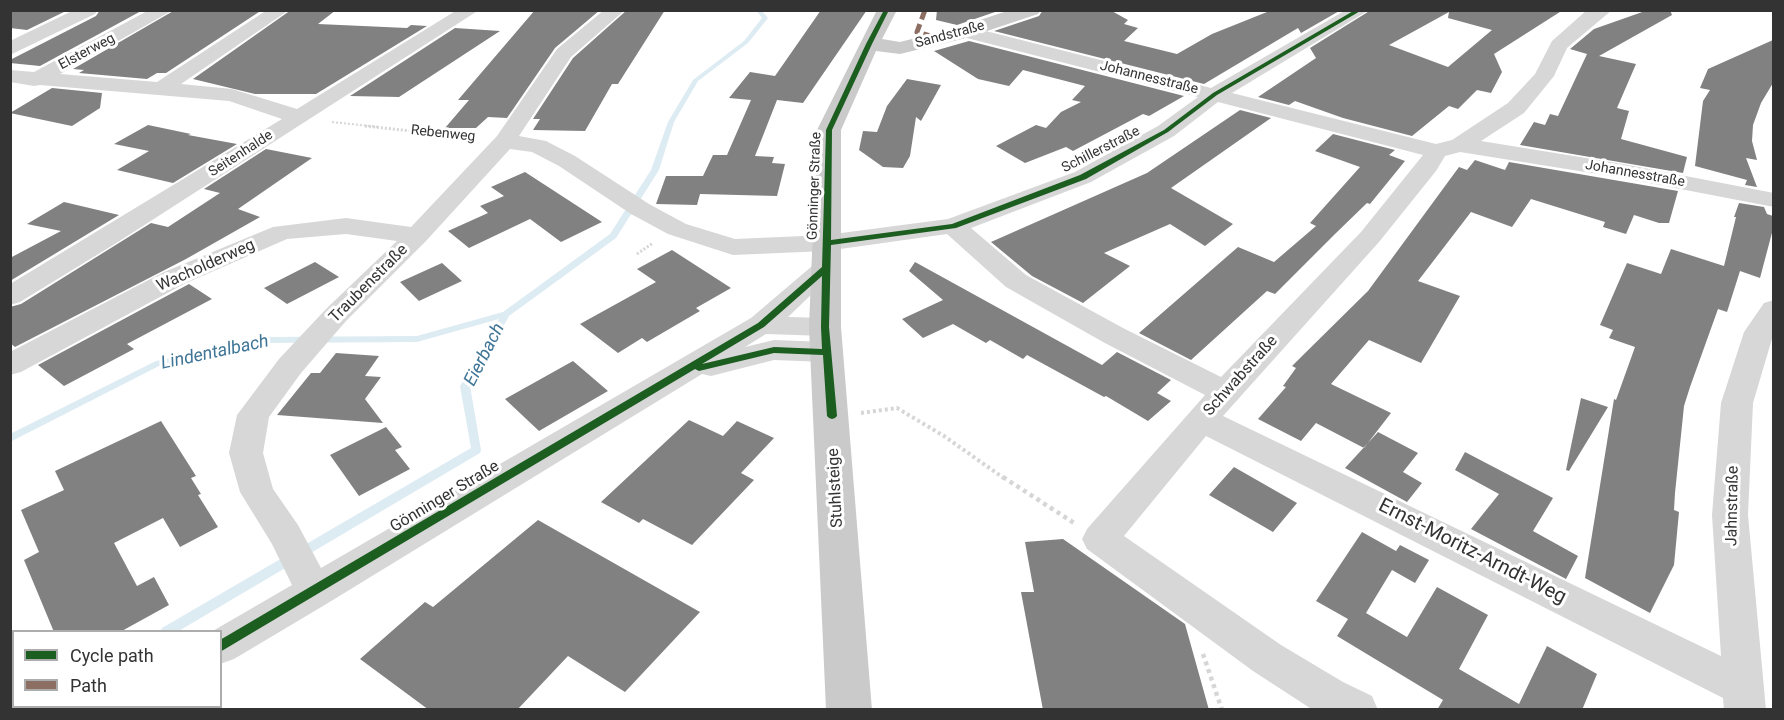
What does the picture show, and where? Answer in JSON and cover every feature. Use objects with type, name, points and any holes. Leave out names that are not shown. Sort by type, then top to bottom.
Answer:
[{"type":"main road","name":"Gönninger Straße","points":[[827,255],[829,130],[868,44],[887,10]]},
{"type":"main road","name":"Sandstraße","points":[[868,44],[900,48],[966,32],[1031,10]]},
{"type":"main road","name":"Stuhlsteige","points":[[827,255],[826,339],[849,710]]},
{"type":"street","points":[[10,49],[89,10]]},
{"type":"street","name":"Elsterweg","points":[[10,93],[165,10]]},
{"type":"street","points":[[162,88],[280,10]]},
{"type":"street","name":"Seitenhalde","points":[[10,296],[118,231],[470,10]]},
{"type":"street","name":"Traubenstraße","points":[[301,564],[257,492],[246,453],[253,415],[290,366],[336,315],[417,236],[505,141],[564,53],[616,10]]},
{"type":"street","name":"Schillerstraße","points":[[827,255],[953,226],[1083,177],[1166,130],[1215,94],[1360,10]]},
{"type":"street","name":"Schwabstraße","points":[[1100,539],[1225,392],[1370,237],[1428,165],[1448,148],[1516,108],[1544,76],[1559,45],[1595,13],[1603,10]]},
{"type":"street","name":"Johannesstraße","points":[[966,32],[1215,94],[1448,148],[1623,171],[1773,200]]},
{"type":"street","points":[[10,75],[232,95],[298,117]]},
{"type":"street","points":[[505,141],[538,146],[567,161],[610,191],[677,229],[733,247],[827,255]]},
{"type":"street","name":"Wacholderweg","points":[[10,365],[174,278],[282,232],[346,226],[417,236]]},
{"type":"street","points":[[953,226],[1016,281],[1113,335],[1225,392]]},
{"type":"street","name":"Gönninger Straße","points":[[222,645],[301,564],[685,372],[761,325],[827,255]]},
{"type":"street","name":"Jahnstraße","points":[[1743,698],[1730,515],[1737,403],[1759,332],[1773,309]]},
{"type":"street","points":[[761,325],[826,339]]},
{"type":"street","points":[[685,372],[826,339]]},
{"type":"street","name":"Ernst-Moritz-Arndt-Weg","points":[[1201,419],[1743,698]]},
{"type":"street","points":[[1100,539],[1267,658],[1328,696],[1357,710]]},
{"type":"path","points":[[897,408],[945,436],[1014,485],[1100,539]]},
{"type":"building","points":[[10,10],[68,10],[27,30],[10,28]]},
{"type":"building","points":[[100,10],[143,10],[40,66],[10,63],[10,60],[96,16]]},
{"type":"building","points":[[175,10],[262,10],[166,73],[157,73],[147,79],[79,73],[84,70],[73,69]]},
{"type":"building","points":[[291,10],[336,10],[318,24],[407,28],[411,25],[427,26],[316,94],[255,94],[193,79]]},
{"type":"building","points":[[535,10],[600,10],[555,48],[507,118],[488,117],[476,128],[445,128],[469,100],[458,100]]},
{"type":"building","points":[[627,10],[665,10],[618,84],[612,84],[585,131],[533,130],[540,119],[533,119],[573,58]]},
{"type":"building","points":[[821,10],[867,10],[803,103],[777,100],[755,156],[774,157],[772,163],[785,164],[777,196],[700,194],[697,205],[656,204],[666,176],[703,176],[713,155],[727,155],[751,100],[729,98],[750,72],[775,76]]},
{"type":"building","points":[[937,10],[1001,10],[957,25],[936,20]]},
{"type":"building","points":[[1043,10],[1110,10],[1128,20],[1124,24],[1138,28],[1124,41],[1177,54],[1212,34],[1272,10],[1341,10],[1301,33],[1298,28],[1204,84],[994,31],[1039,16]]},
{"type":"building","points":[[1371,10],[1563,10],[1494,54],[1502,72],[1491,93],[1477,90],[1458,109],[1449,106],[1412,136],[1343,118],[1295,101],[1289,105],[1258,97],[1316,58],[1310,48]],"holes":[[[1449,12],[1448,18],[1492,30],[1448,67],[1389,45]]]},
{"type":"building","points":[[1648,10],[1670,10],[1672,15],[1599,56],[1636,64],[1617,108],[1629,111],[1621,139],[1687,157],[1683,173],[1520,145],[1534,122],[1545,125],[1550,114],[1558,116],[1587,54],[1570,49],[1594,29]]},
{"type":"building","points":[[455,28],[500,31],[399,97],[350,96]]},
{"type":"building","points":[[1773,40],[1773,83],[1761,103],[1753,125],[1752,141],[1757,160],[1746,158],[1757,187],[1745,185],[1747,180],[1695,166],[1703,101],[1710,90],[1700,88],[1708,69]]},
{"type":"building","points":[[969,41],[1184,96],[1149,116],[1143,114],[1073,151],[1066,147],[1025,163],[996,146],[1036,125],[1046,128],[1061,112],[1081,102],[1072,100],[1085,86],[1023,70],[1009,86],[978,79],[934,51]]},
{"type":"building","points":[[907,79],[941,85],[921,121],[916,117],[910,156],[903,168],[883,167],[859,150],[863,131],[877,132],[887,106]]},
{"type":"building","points":[[52,88],[102,93],[100,108],[72,126],[10,113]]},
{"type":"building","points":[[1240,110],[1271,118],[1171,188],[1233,224],[1205,246],[1170,224],[1104,253],[1130,266],[1083,303],[1032,276],[991,242],[1147,173]]},
{"type":"building","points":[[148,125],[237,144],[173,183],[117,170],[149,151],[114,144]]},
{"type":"building","points":[[1333,134],[1395,150],[1389,155],[1405,161],[1370,204],[1367,203],[1275,294],[1267,291],[1191,360],[1139,333],[1238,247],[1274,262],[1316,226],[1310,223],[1360,167],[1315,151]]},
{"type":"building","points":[[266,149],[312,158],[238,209],[260,217],[186,259],[15,347],[10,343],[10,307],[21,304],[151,223],[168,227],[220,193],[204,189]]},
{"type":"building","points":[[1475,160],[1505,170],[1509,162],[1678,191],[1669,223],[1659,223],[1634,215],[1626,234],[1603,227],[1605,222],[1531,199],[1512,227],[1471,212],[1418,281],[1460,296],[1421,363],[1369,340],[1331,384],[1391,413],[1364,448],[1316,423],[1301,441],[1258,419],[1286,387],[1283,386],[1296,368],[1292,366],[1368,291],[1459,167],[1467,170]]},
{"type":"building","points":[[525,172],[602,222],[561,242],[530,219],[469,248],[448,231],[488,213],[480,206],[504,196],[491,187]]},
{"type":"building","points":[[64,202],[119,215],[10,281],[10,258],[61,231],[27,224]]},
{"type":"building","points":[[1739,203],[1764,207],[1767,214],[1773,216],[1773,229],[1760,278],[1740,271],[1727,312],[1718,309],[1690,387],[1684,406],[1675,493],[1674,510],[1679,512],[1674,565],[1650,613],[1585,578],[1614,399],[1616,400],[1635,347],[1609,338],[1613,330],[1600,325],[1627,263],[1661,274],[1671,249],[1724,266]]},
{"type":"building","points":[[672,250],[731,288],[696,308],[700,311],[647,342],[642,338],[618,353],[580,324],[656,282],[637,269]]},
{"type":"building","points":[[315,262],[339,277],[287,304],[264,288]]},
{"type":"building","points":[[915,262],[1102,365],[1117,352],[1171,380],[1157,393],[1171,401],[1148,421],[1106,396],[1104,397],[1027,355],[1023,359],[990,340],[986,343],[953,324],[923,338],[902,319],[943,300],[909,271]]},
{"type":"building","points":[[442,263],[462,281],[419,301],[400,282]]},
{"type":"building","points":[[189,284],[212,299],[127,344],[134,349],[64,386],[38,365]]},
{"type":"building","points":[[336,353],[379,356],[365,376],[381,377],[365,399],[383,423],[277,415],[311,373],[320,373]]},
{"type":"building","points":[[573,361],[608,391],[539,431],[505,399]]},
{"type":"building","points":[[1581,398],[1608,407],[1569,471],[1566,470]]},
{"type":"building","points":[[689,420],[723,436],[737,421],[774,438],[741,473],[754,480],[692,545],[643,519],[639,523],[601,502]]},
{"type":"building","points":[[161,421],[196,476],[191,478],[201,494],[198,495],[218,527],[180,547],[163,518],[114,543],[137,586],[154,577],[169,605],[124,630],[53,630],[24,560],[39,552],[21,510],[64,490],[55,471]]},
{"type":"building","points":[[386,427],[402,447],[395,450],[410,469],[359,496],[330,455]]},
{"type":"building","points":[[1378,432],[1418,453],[1403,472],[1422,483],[1407,502],[1345,468]]},
{"type":"building","points":[[1465,452],[1553,498],[1533,531],[1578,556],[1566,579],[1471,529],[1499,494],[1455,470]]},
{"type":"building","points":[[1234,467],[1297,503],[1273,532],[1209,495]]},
{"type":"building","points":[[538,520],[700,612],[625,692],[568,656],[517,710],[429,710],[360,659],[425,602],[433,607]]},
{"type":"building","points":[[1362,532],[1396,551],[1400,545],[1429,560],[1415,583],[1392,570],[1366,613],[1407,637],[1437,587],[1488,615],[1459,669],[1519,704],[1547,646],[1597,674],[1582,710],[1437,710],[1443,700],[1337,636],[1348,619],[1316,601]]},
{"type":"building","points":[[1063,539],[1185,624],[1209,710],[1043,710],[1021,592],[1034,592],[1025,542]]},
{"type":"waterway","name":"Eierbach","points":[[506,314],[613,236],[655,170],[671,122],[696,80],[746,42],[765,18],[758,10]]},
{"type":"waterway","name":"Lindentalbach","points":[[10,439],[156,364],[265,340],[417,339],[506,314]]},
{"type":"waterway","name":"Eierbach","points":[[169,630],[476,450],[465,386],[506,314]]},
{"type":"marked path","points":[[925,10],[917,32],[941,39]]},
{"type":"cycle path","points":[[832,416],[825,327],[829,130],[887,10]]},
{"type":"cycle path","points":[[826,243],[953,226],[1083,177],[1166,131],[1215,94],[1360,10]]},
{"type":"cycle path","points":[[222,646],[761,325],[827,267]]},
{"type":"cycle path","points":[[699,368],[774,350],[826,352]]}]
